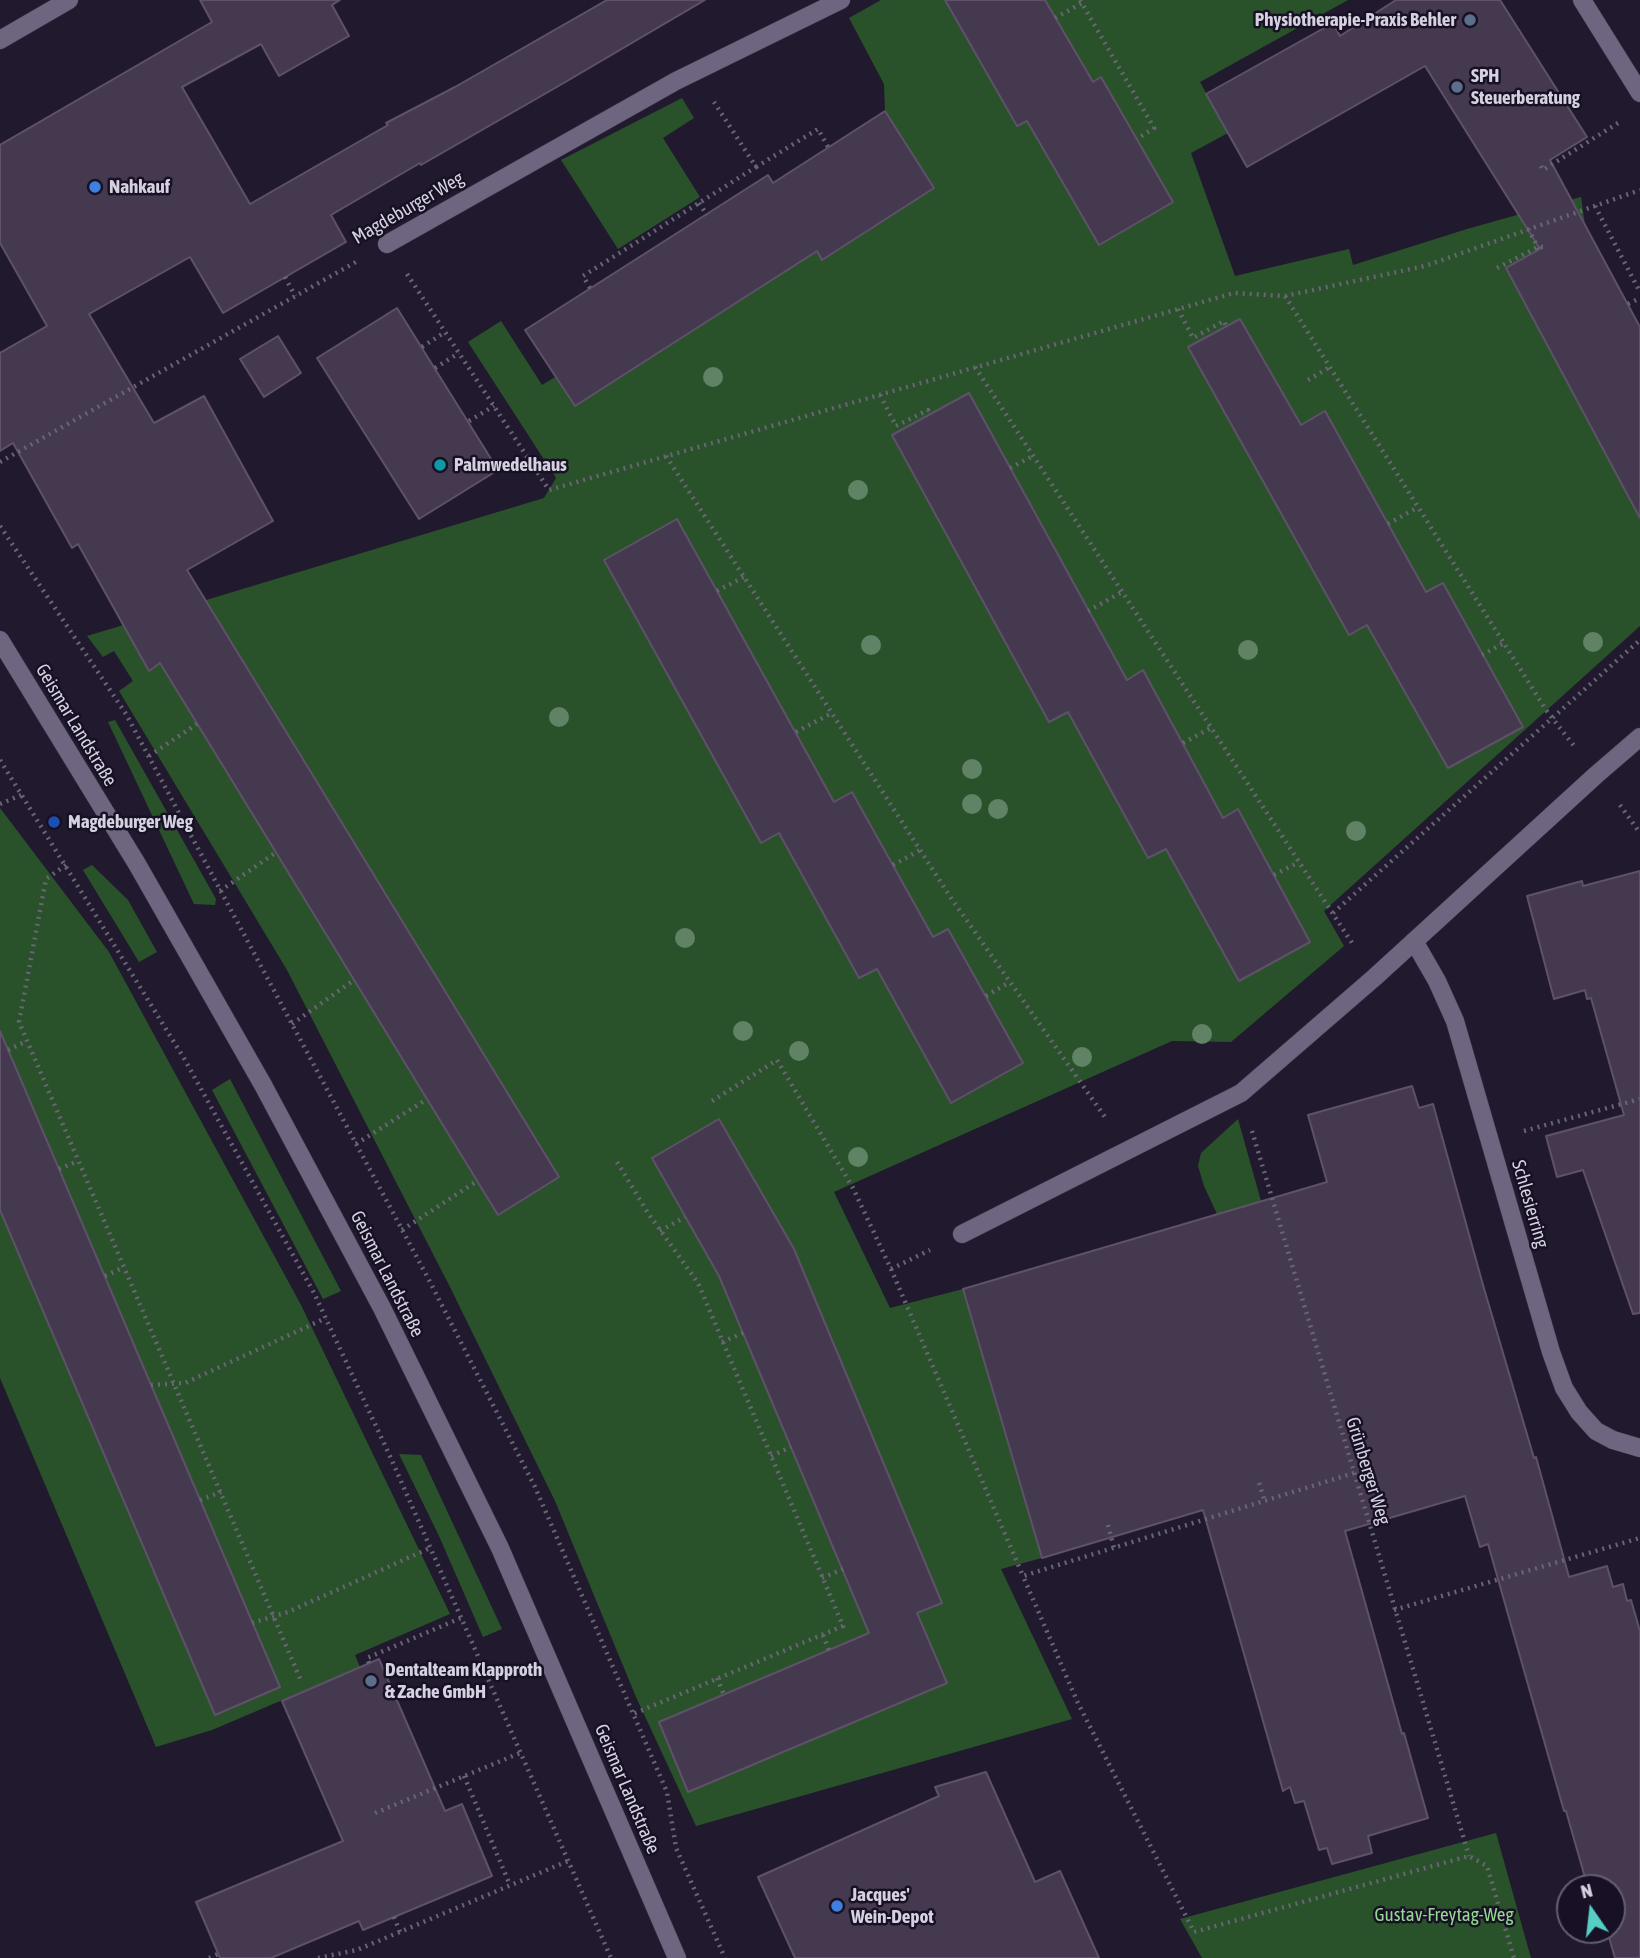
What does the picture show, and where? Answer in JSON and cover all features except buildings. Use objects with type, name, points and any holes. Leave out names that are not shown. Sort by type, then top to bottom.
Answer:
[{"type":"street","points":[[0,40],[69,0]]},
{"type":"street","name":"Magdeburger Weg","points":[[387,244],[695,72],[841,0]]},
{"type":"street","points":[[1582,0],[1640,93]]},
{"type":"street","name":"Geismar Landstraße","points":[[0,640],[137,864],[250,1063],[382,1308],[500,1548],[677,1958]]},
{"type":"street","points":[[962,1234],[1241,1093],[1375,977],[1640,737]]},
{"type":"street","name":"Schlesierring","points":[[1414,941],[1437,981],[1455,1021],[1551,1352],[1564,1388],[1579,1412],[1596,1431],[1613,1440],[1640,1448]]},
{"type":"street","points":[[1640,1448],[1640,1453]]},
{"type":"path","points":[[1055,18],[1081,1],[1154,128],[1137,138]]},
{"type":"path","points":[[695,72],[756,167]]},
{"type":"path","points":[[1541,166],[1543,170],[1629,116]]},
{"type":"path","points":[[590,288],[583,276],[817,129],[828,147]]},
{"type":"path","points":[[387,244],[550,490],[1234,293],[1284,296],[1425,266],[1640,190]]},
{"type":"path","points":[[699,203],[707,215]]},
{"type":"path","points":[[1595,206],[1640,292]]},
{"type":"path","points":[[1497,268],[1541,248],[1528,229]]},
{"type":"path","name":"Magdeburger Weg","points":[[0,462],[387,244]]},
{"type":"path","points":[[285,277],[295,296]]},
{"type":"path","points":[[1284,296],[1546,710]]},
{"type":"path","points":[[1628,304],[1640,298]]},
{"type":"path","points":[[1178,309],[1194,338],[1224,321],[1226,326]]},
{"type":"path","points":[[422,347],[445,332]]},
{"type":"path","points":[[435,368],[459,353]]},
{"type":"path","points":[[975,367],[1375,977]]},
{"type":"path","points":[[1308,380],[1330,367]]},
{"type":"path","points":[[880,395],[896,426],[928,410],[930,414]]},
{"type":"path","points":[[469,421],[494,406]]},
{"type":"path","points":[[666,456],[920,850],[1128,1151]]},
{"type":"path","points":[[1010,468],[1033,456]]},
{"type":"path","points":[[1388,524],[1418,507]]},
{"type":"path","points":[[0,526],[126,714],[402,1230],[535,1487],[667,1792],[676,1848],[725,1958]]},
{"type":"path","points":[[717,591],[744,577]]},
{"type":"path","points":[[1088,611],[1122,592]]},
{"type":"path","points":[[1333,913],[1640,640]]},
{"type":"path","points":[[1482,655],[1504,643]]},
{"type":"path","points":[[796,732],[832,713]]},
{"type":"path","points":[[149,757],[197,724]]},
{"type":"path","points":[[1183,743],[1211,728]]},
{"type":"path","points":[[0,760],[185,1060],[314,1293],[611,1958]]},
{"type":"path","points":[[0,804],[21,795]]},
{"type":"path","points":[[893,865],[920,850]]},
{"type":"path","points":[[220,891],[275,853]]},
{"type":"path","points":[[1274,875],[1299,862]]},
{"type":"path","points":[[66,865],[46,878],[19,1022],[302,1683]]},
{"type":"path","points":[[292,1024],[354,980]]},
{"type":"path","points":[[986,996],[1010,982]]},
{"type":"path","points":[[8,1050],[27,1041]]},
{"type":"path","points":[[712,1101],[776,1060],[853,1188],[891,1269],[1077,1701],[1194,1932],[1469,1856],[1487,1866],[1514,1958]]},
{"type":"path","name":"Grünberger Weg","points":[[1241,1093],[1469,1856]]},
{"type":"path","points":[[356,1144],[427,1099]]},
{"type":"path","points":[[1489,1140],[1640,1099]]},
{"type":"path","points":[[59,1169],[78,1161]]},
{"type":"path","points":[[617,1162],[660,1231],[698,1283],[843,1626],[633,1714]]},
{"type":"path","points":[[402,1230],[477,1181]]},
{"type":"path","points":[[660,1231],[685,1217]]},
{"type":"path","points":[[105,1276],[124,1267]]},
{"type":"path","points":[[151,1385],[185,1383],[326,1318]]},
{"type":"path","points":[[722,1342],[743,1334]]},
{"type":"path","points":[[771,1456],[791,1447]]},
{"type":"path","points":[[1023,1576],[1354,1473]]},
{"type":"path","points":[[1259,1483],[1265,1502]]},
{"type":"path","points":[[200,1500],[220,1492]]},
{"type":"path","points":[[1108,1525],[1114,1548]]},
{"type":"path","points":[[1394,1610],[1640,1538]]},
{"type":"path","points":[[252,1623],[300,1607],[430,1548]]},
{"type":"path","points":[[822,1578],[842,1569]]},
{"type":"path","points":[[369,1663],[368,1658],[461,1618]]},
{"type":"path","points":[[822,1635],[829,1651]]},
{"type":"path","points":[[717,1678],[724,1695]]},
{"type":"path","points":[[375,1813],[520,1753]]},
{"type":"path","points":[[464,1776],[510,1885]]},
{"type":"path","points":[[318,1958],[356,1950],[568,1861]]},
{"type":"path","points":[[394,1917],[400,1932]]},
{"type":"path","points":[[208,1958],[218,1954]]},
{"type":"green space","points":[[881,0],[1348,0],[1200,82],[1228,133],[1191,153],[1235,276],[1349,249],[1353,265],[1581,197],[1585,225],[1640,327],[1640,626],[1324,911],[1344,946],[1231,1042],[1172,1041],[834,1192],[890,1308],[963,1289],[1042,1558],[1001,1569],[1072,1719],[696,1826],[636,1697],[555,1501],[450,1287],[287,970],[119,691],[133,681],[114,651],[103,657],[87,636],[544,498],[556,478],[468,342],[501,321],[542,385],[555,377],[575,406],[817,251],[823,260],[934,188],[885,111],[884,84],[849,18]]},
{"type":"green space","points":[[682,98],[694,118],[663,138],[700,197],[618,249],[561,160]]},
{"type":"green space","points":[[115,720],[216,899],[215,905],[194,904],[108,722]]},
{"type":"green space","points":[[0,808],[109,952],[301,1305],[450,1614],[355,1655],[360,1667],[212,1730],[156,1747],[0,1378]]},
{"type":"green space","points":[[92,865],[128,900],[157,952],[139,962],[83,870]]},
{"type":"green space","points":[[230,1079],[341,1291],[323,1299],[212,1090]]},
{"type":"green space","points":[[1238,1119],[1261,1201],[1217,1214],[1198,1166],[1201,1153]]},
{"type":"green space","points":[[399,1454],[421,1455],[502,1629],[483,1637],[439,1536]]},
{"type":"green space","name":"Gustav-Freytag-Weg","points":[[1496,1833],[1531,1958],[1202,1958],[1180,1919]]},
{"type":"place","name":"Physiotherapie-Praxis Behler","points":[[1470,20]]},
{"type":"place","name":"SPH Steuerberatung","points":[[1457,87]]},
{"type":"place","name":"Nahkauf","points":[[95,187]]},
{"type":"place","name":"Palmwedelhaus","points":[[440,465]]},
{"type":"place","name":"Magdeburger Weg","points":[[54,822]]},
{"type":"place","name":"Dentalteam Klapproth & Zache GmbH","points":[[371,1681]]},
{"type":"place","name":"Jacques' Wein-Depot","points":[[837,1906]]}]
